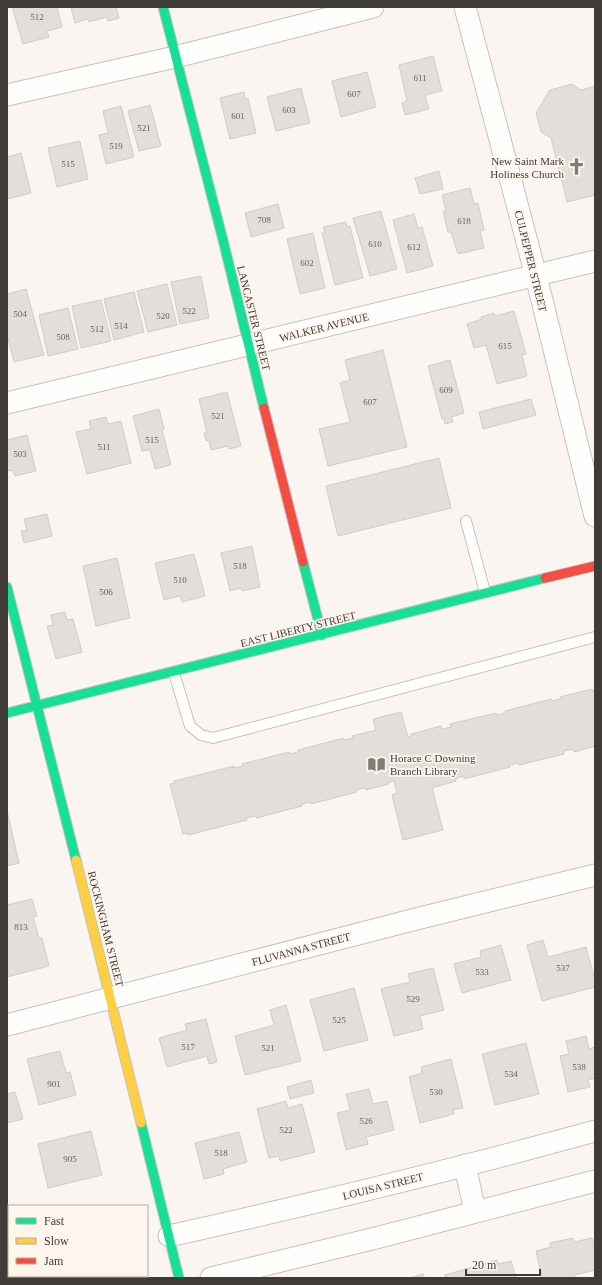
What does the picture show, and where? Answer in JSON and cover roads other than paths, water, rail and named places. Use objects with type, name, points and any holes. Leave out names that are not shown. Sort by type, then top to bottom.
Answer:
[{"type":"street","name":"LANCASTER STREET","points":[[163,7],[322,635]]},
{"type":"street","points":[[7,95],[175,57],[373,7]]},
{"type":"street","name":"CULPEPPER STREET","points":[[465,7],[536,276],[595,516]]},
{"type":"street","name":"WALKER AVENUE","points":[[7,403],[536,276],[595,260]]},
{"type":"street","name":"EAST LIBERTY STREET","points":[[7,713],[174,673],[485,592],[595,566]]},
{"type":"street","name":"ROCKINGHAM STREET","points":[[7,587],[180,1278]]},
{"type":"street","name":"FLUVANNA STREET","points":[[7,1025],[416,919],[595,875]]},
{"type":"street","name":"LOUISA STREET","points":[[169,1236],[273,1213],[595,1131]]},
{"type":"street","points":[[465,1165],[475,1212]]},
{"type":"street","points":[[211,1278],[372,1240],[595,1180]]},
{"type":"lane","points":[[466,520],[485,592]]},
{"type":"lane","points":[[174,673],[190,726],[200,734],[214,738],[595,637]]},
{"type":"place","name":"New Saint Mark Holiness Church","points":[[577,167]]},
{"type":"place","name":"Horace C Downing Branch Library","points":[[377,764]]}]
